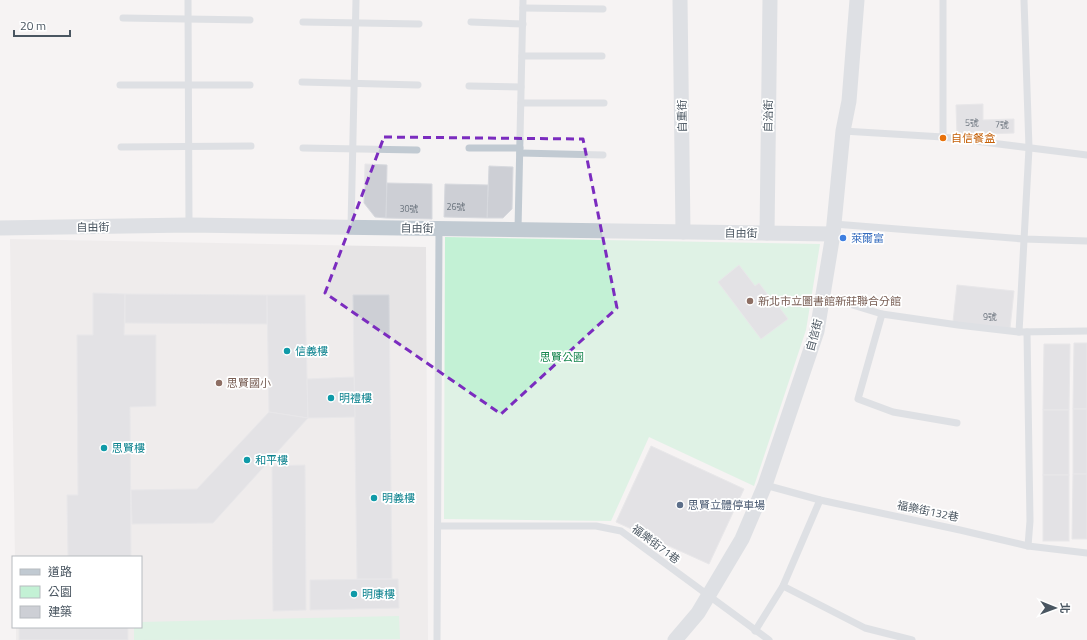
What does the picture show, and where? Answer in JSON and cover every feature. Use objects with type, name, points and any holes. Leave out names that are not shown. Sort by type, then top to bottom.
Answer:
[{"type":"street","name":"自重街","points":[[680,0],[683,232]]},
{"type":"street","name":"自治街","points":[[767,233],[770,0]]},
{"type":"street","name":"自信街","points":[[675,640],[698,613],[742,539],[765,485],[817,331],[834,229],[843,131],[849,101],[857,0]]},
{"type":"street","name":"自由街","points":[[0,228],[189,225],[767,233],[834,229]]},
{"type":"lane","points":[[188,0],[189,225]]},
{"type":"lane","points":[[351,227],[356,0]]},
{"type":"lane","points":[[518,230],[523,0]]},
{"type":"lane","points":[[943,0],[943,136]]},
{"type":"lane","points":[[1024,0],[1029,148],[1024,240],[1023,332],[1030,521],[1028,546]]},
{"type":"lane","points":[[523,8],[603,9]]},
{"type":"lane","points":[[123,18],[250,20]]},
{"type":"lane","points":[[303,22],[419,24]]},
{"type":"lane","points":[[471,22],[523,24]]},
{"type":"lane","points":[[522,56],[602,56]]},
{"type":"lane","points":[[302,82],[418,85]]},
{"type":"lane","points":[[120,85],[250,85]]},
{"type":"lane","points":[[469,86],[521,87]]},
{"type":"lane","points":[[521,103],[604,103]]},
{"type":"lane","points":[[843,131],[943,136],[1087,155]]},
{"type":"lane","points":[[121,147],[251,146]]},
{"type":"lane","points":[[303,148],[417,150]]},
{"type":"lane","points":[[469,148],[603,155]]},
{"type":"lane","points":[[437,640],[439,229]]},
{"type":"lane","points":[[834,229],[1024,240],[1087,241]]},
{"type":"lane","points":[[823,296],[882,314],[1023,332],[1087,331]]},
{"type":"lane","points":[[882,314],[858,399],[893,412],[957,423]]},
{"type":"lane","name":"福樂街132巷","points":[[765,485],[820,500],[1028,546],[1087,553]]},
{"type":"lane","points":[[755,631],[783,586],[820,500]]},
{"type":"lane","name":"福樂街71巷","points":[[438,526],[596,526],[621,531],[708,597],[769,640]]},
{"type":"lane","points":[[783,586],[865,628],[912,640]]},
{"type":"highlighted area","points":[[384,137],[583,139],[617,308],[501,414],[325,293]]},
{"type":"shaded area","name":"思賢國小","points":[[10,239],[426,247],[428,640],[16,640],[16,628],[142,628],[142,556],[15,556]]},
{"type":"green space","name":"思賢公園","points":[[445,237],[820,244],[806,330],[754,486],[649,437],[611,521],[444,519]]},
{"type":"green space","points":[[399,616],[400,639],[134,640],[134,628],[142,628],[142,622]]},
{"type":"building","points":[[983,104],[983,120],[1014,119],[1014,133],[957,135],[956,105]]},
{"type":"building","points":[[365,164],[387,165],[386,218],[375,217],[364,203]]},
{"type":"building","points":[[489,166],[513,167],[512,209],[503,218],[487,218]]},
{"type":"building","points":[[387,183],[432,184],[432,219],[386,218]]},
{"type":"building","points":[[445,184],[488,185],[487,218],[444,217]]},
{"type":"building","name":"新北市立圖書館新莊聯合分館","points":[[739,265],[755,286],[759,283],[768,295],[765,298],[772,307],[776,303],[788,319],[761,339],[718,282]]},
{"type":"building","points":[[957,285],[1014,291],[1010,328],[953,322]]},
{"type":"building","name":"思賢樓","points":[[93,293],[125,294],[124,335],[156,335],[156,406],[130,407],[131,556],[68,556],[67,495],[78,495],[77,335],[93,335]]},
{"type":"building","points":[[125,294],[267,295],[267,324],[125,323]]},
{"type":"building","name":"信義樓","points":[[267,295],[305,295],[308,418],[269,412]]},
{"type":"building","name":"明義樓","points":[[353,295],[389,295],[392,579],[357,579]]},
{"type":"building","points":[[1074,343],[1087,343],[1087,409],[1073,409]]},
{"type":"building","points":[[1044,344],[1070,344],[1069,410],[1043,410]]},
{"type":"building","name":"明禮樓","points":[[354,377],[355,417],[308,418],[307,379]]},
{"type":"building","points":[[1073,409],[1087,409],[1087,474],[1073,474]]},
{"type":"building","points":[[1043,410],[1069,410],[1069,475],[1043,475]]},
{"type":"building","name":"和平樓","points":[[269,412],[308,418],[213,523],[132,524],[131,490],[197,489]]},
{"type":"building","name":"思賢立體停車場","points":[[651,446],[744,489],[709,564],[616,522]]},
{"type":"building","points":[[305,465],[306,610],[273,611],[272,466]]},
{"type":"building","points":[[1073,474],[1087,474],[1087,539],[1072,539]]},
{"type":"building","points":[[1043,475],[1069,475],[1069,541],[1043,541]]},
{"type":"building","name":"明康樓","points":[[398,579],[399,608],[310,610],[310,580]]},
{"type":"building","points":[[19,628],[128,628],[128,640],[19,640]]},
{"type":"place","name":"自信餐盒","points":[[943,138]]},
{"type":"place","name":"萊爾富","points":[[843,238]]},
{"type":"place","name":"新北市立圖書館新莊聯合分館","points":[[750,301]]},
{"type":"place","name":"信義樓","points":[[287,351]]},
{"type":"place","name":"思賢國小","points":[[219,383]]},
{"type":"place","name":"明禮樓","points":[[331,398]]},
{"type":"place","name":"思賢樓","points":[[104,448]]},
{"type":"place","name":"和平樓","points":[[247,460]]},
{"type":"place","name":"明義樓","points":[[374,498]]},
{"type":"place","name":"思賢立體停車場","points":[[680,505]]},
{"type":"place","name":"明康樓","points":[[354,594]]}]
